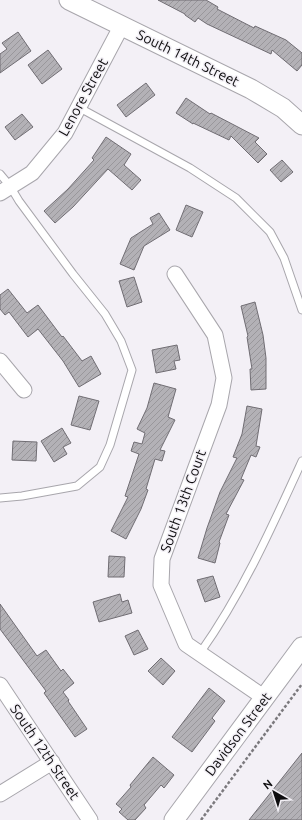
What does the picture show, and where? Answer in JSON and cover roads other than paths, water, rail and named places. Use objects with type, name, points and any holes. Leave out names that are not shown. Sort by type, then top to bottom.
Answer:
[{"type":"street","name":"South 14th Street","points":[[69,0],[251,89],[283,108],[302,125]]},
{"type":"street","name":"Lenore Street","points":[[5,190],[32,173],[65,133],[122,25]]},
{"type":"street","name":"South 13th Court","points":[[175,274],[215,335],[224,378],[219,405],[162,559],[161,585],[186,644],[265,698]]},
{"type":"street","points":[[0,361],[24,390]]},
{"type":"street","name":"Davidson Street","points":[[174,820],[302,647]]},
{"type":"street","name":"South 12th Street","points":[[0,685],[90,820]]},
{"type":"street","points":[[0,794],[52,762]]},
{"type":"lane","points":[[78,107],[190,168],[236,198],[270,232],[284,258],[302,310]]},
{"type":"lane","points":[[0,174],[5,190],[19,202],[105,314],[121,340],[132,370],[110,445],[100,467],[77,486],[22,496],[0,498]]},
{"type":"lane","points":[[200,653],[215,633],[244,582],[302,461]]}]
